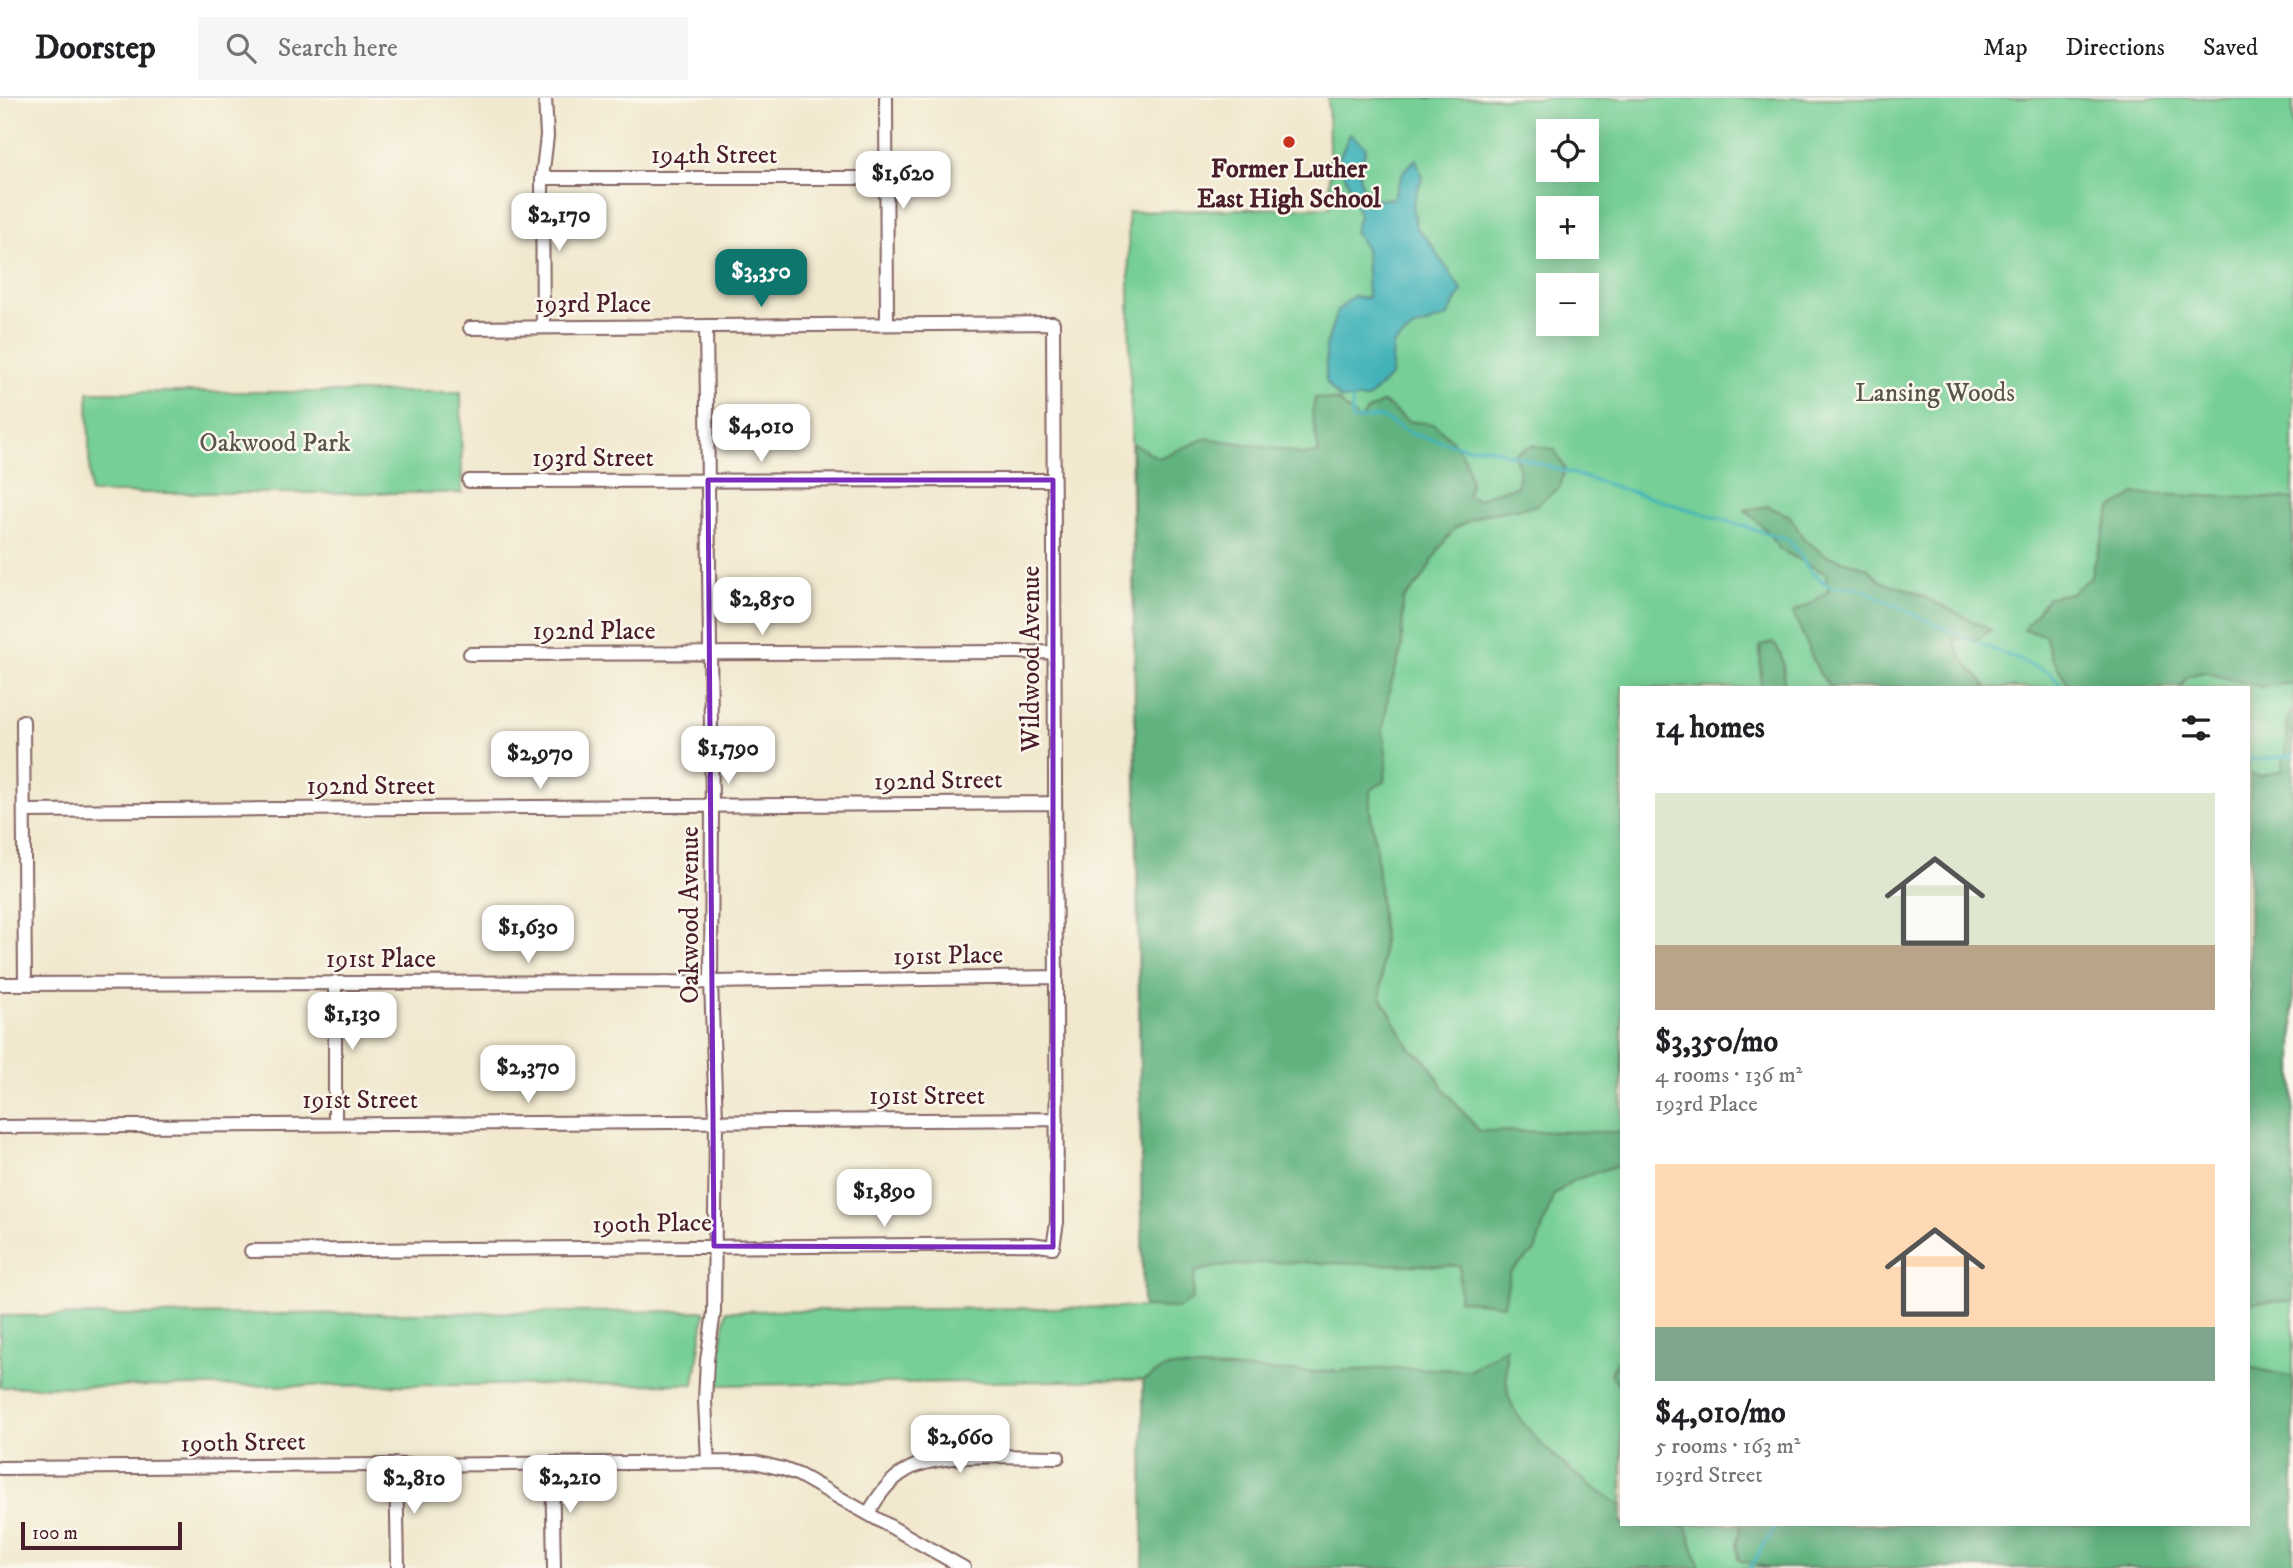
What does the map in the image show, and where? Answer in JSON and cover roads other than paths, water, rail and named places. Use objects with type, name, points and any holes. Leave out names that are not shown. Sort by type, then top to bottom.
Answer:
[{"type":"street","points":[[543,327],[542,178],[547,136],[545,98]]},
{"type":"street","points":[[886,98],[887,324]]},
{"type":"street","name":"194th Street","points":[[542,178],[887,178]]},
{"type":"street","name":"193rd Place","points":[[470,328],[1054,323]]},
{"type":"street","name":"Wildwood Avenue","points":[[1053,1247],[1057,1222],[1054,323]]},
{"type":"street","name":"Oakwood Avenue","points":[[706,326],[711,654],[711,982],[716,1120],[714,1312],[707,1360],[705,1401],[708,1461]]},
{"type":"street","name":"193rd Street","points":[[469,481],[1053,480]]},
{"type":"street","name":"192nd Place","points":[[470,654],[1054,652]]},
{"type":"street","points":[[23,721],[25,984]]},
{"type":"street","name":"192nd Street","points":[[24,811],[1055,803]]},
{"type":"street","name":"191st Place","points":[[0,984],[711,982],[1056,977]]},
{"type":"street","points":[[335,982],[335,1123]]},
{"type":"street","name":"191st Street","points":[[0,1127],[1056,1119]]},
{"type":"street","name":"190th Place","points":[[251,1251],[1031,1244],[1053,1247]]},
{"type":"street","points":[[868,1514],[891,1482],[922,1463],[962,1458],[1058,1457]]},
{"type":"street","name":"190th Street","points":[[0,1468],[755,1462],[783,1469],[964,1568]]},
{"type":"street","points":[[552,1463],[554,1568]]},
{"type":"street","points":[[396,1464],[398,1568]]},
{"type":"water","points":[[1350,134],[1366,147],[1359,176],[1367,201],[1393,198],[1404,170],[1416,159],[1422,178],[1413,203],[1416,227],[1429,241],[1462,291],[1447,317],[1414,328],[1393,345],[1391,376],[1367,399],[1340,399],[1326,382],[1326,346],[1337,311],[1353,296],[1368,298],[1366,248],[1354,232],[1359,215],[1339,158]]},
{"type":"waterway","points":[[1352,399],[1352,420],[1381,417],[1412,434],[1468,448],[1486,447],[1789,540],[1812,573],[1829,586],[1860,588],[1938,626],[2050,673],[2062,686]]},
{"type":"waterway","points":[[2250,760],[2293,756]]},
{"type":"waterway","points":[[1750,1568],[1776,1526]]},
{"type":"place","name":"Former Luther East High School","points":[[1289,142]]},
{"type":"park label","name":"Lansing Woods","points":[[1935,393]]},
{"type":"park label","name":"Oakwood Park","points":[[275,443]]}]
